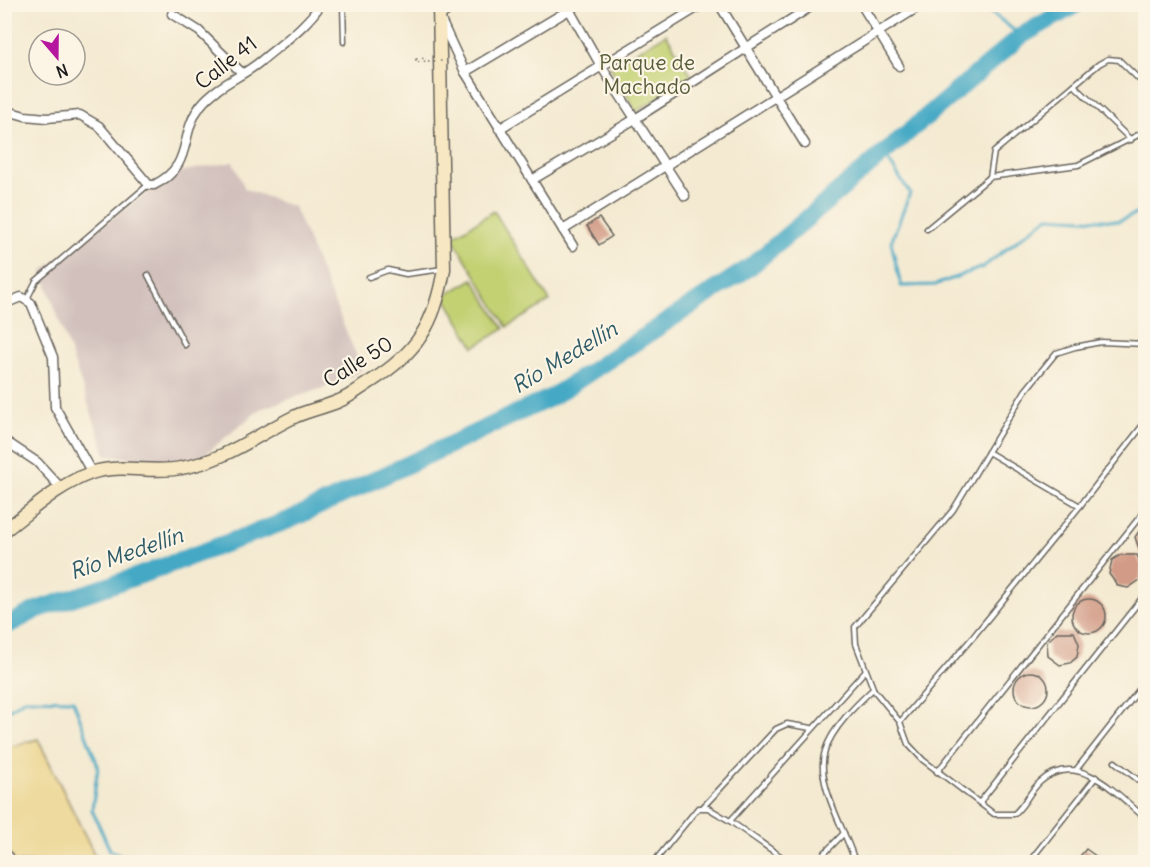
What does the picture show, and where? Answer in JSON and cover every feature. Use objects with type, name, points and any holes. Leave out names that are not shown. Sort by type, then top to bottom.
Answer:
[{"type":"main road","name":"Calle 50","points":[[4,531],[61,488],[92,473],[108,468],[179,469],[218,460],[297,416],[341,400],[396,366],[412,351],[428,323],[440,292],[444,269],[439,10]]},
{"type":"street","name":"Calle 41","points":[[149,185],[162,181],[178,168],[196,111],[212,94],[260,62],[304,25],[321,4]]},
{"type":"street","points":[[458,4],[439,10],[465,72],[573,246]]},
{"type":"street","points":[[465,72],[568,7],[579,4]]},
{"type":"street","points":[[499,129],[703,4]]},
{"type":"street","points":[[719,4],[805,144]]},
{"type":"street","points":[[532,180],[635,119],[815,4]]},
{"type":"street","points":[[861,4],[900,66]]},
{"type":"street","points":[[563,230],[666,168],[923,4]]},
{"type":"street","points":[[568,7],[602,66],[685,195]]},
{"type":"street","points":[[172,14],[206,36],[242,73]]},
{"type":"street","points":[[4,110],[25,116],[47,118],[80,115],[99,126],[149,185]]},
{"type":"street","points":[[4,304],[21,297],[27,299],[53,357],[55,408],[92,473]]},
{"type":"street","points":[[4,440],[37,462],[61,488]]},
{"type":"street","points":[[4,453],[14,446]]},
{"type":"lane","points":[[343,4],[344,42]]},
{"type":"lane","points":[[990,177],[994,152],[1108,59],[1119,60],[1146,86]]},
{"type":"lane","points":[[1074,85],[1131,140]]},
{"type":"lane","points":[[927,229],[990,177],[1078,165],[1146,131]]},
{"type":"lane","points":[[27,299],[36,281],[149,185]]},
{"type":"lane","points":[[369,277],[388,270],[406,273],[444,269]]},
{"type":"lane","points":[[148,275],[185,345]]},
{"type":"lane","points":[[1146,344],[1101,342],[1075,346],[1056,353],[1025,391],[953,510],[855,627],[853,634],[864,671],[873,689],[900,722],[908,744],[937,772],[994,814],[1014,814],[1042,780],[1076,770],[1146,681]]},
{"type":"lane","points":[[900,722],[1080,506],[1145,422]]},
{"type":"lane","points":[[988,452],[1080,506]]},
{"type":"lane","points":[[937,772],[1146,509]]},
{"type":"lane","points":[[980,802],[1146,593]]},
{"type":"lane","points":[[730,821],[864,671]]},
{"type":"lane","points":[[855,862],[826,783],[823,759],[825,749],[844,722],[873,689]]},
{"type":"lane","points":[[654,862],[692,815],[703,807],[776,729],[787,724],[812,728]]},
{"type":"lane","points":[[1115,762],[1146,786]]},
{"type":"lane","points":[[1076,770],[1096,777],[1146,819]]},
{"type":"lane","points":[[1029,862],[1096,777]]},
{"type":"lane","points":[[703,807],[730,821],[786,861]]},
{"type":"lane","points":[[816,862],[844,832]]},
{"type":"lane","points":[[4,848],[16,862]]},
{"type":"path","points":[[416,59],[415,62],[445,61]]},
{"type":"shaded area","points":[[233,162],[245,189],[294,207],[362,369],[341,382],[260,409],[202,457],[160,462],[106,455],[42,271],[139,198],[179,172]]},
{"type":"green space","name":"Parque de Machado","points":[[666,34],[692,76],[636,112],[610,67]]},
{"type":"green space","points":[[494,211],[550,301],[507,327],[452,237]]},
{"type":"green space","points":[[473,279],[504,329],[474,347],[444,296]]},
{"type":"sand","points":[[38,739],[98,862],[5,862],[5,748]]},
{"type":"building","points":[[599,218],[612,236],[599,245],[587,226]]},
{"type":"building","points":[[1146,521],[1146,567],[1145,567],[1135,537]]},
{"type":"building","points":[[1120,555],[1137,555],[1142,566],[1140,580],[1128,588],[1118,586],[1109,574],[1112,560]]},
{"type":"building","points":[[1089,599],[1101,604],[1106,616],[1101,628],[1089,633],[1077,628],[1072,616],[1077,604]]},
{"type":"building","points":[[1057,632],[1074,632],[1079,644],[1077,657],[1070,663],[1060,665],[1048,656],[1047,642]]},
{"type":"building","points":[[1031,672],[1043,677],[1048,689],[1043,701],[1031,706],[1019,701],[1014,689],[1019,677]]},
{"type":"building","points":[[1086,849],[1104,862],[1075,862]]},
{"type":"waterway","points":[[981,4],[1021,36]]},
{"type":"waterway","name":"Río Medellín","points":[[4,627],[36,610],[138,576],[289,520],[552,397],[750,267],[1021,36],[1077,4]]},
{"type":"waterway","points":[[884,154],[910,193],[891,242],[901,286],[935,285],[983,267],[1048,217],[1118,221],[1146,210]]},
{"type":"waterway","points":[[4,713],[25,699],[73,700],[98,766],[92,810],[110,850],[135,862]]}]
